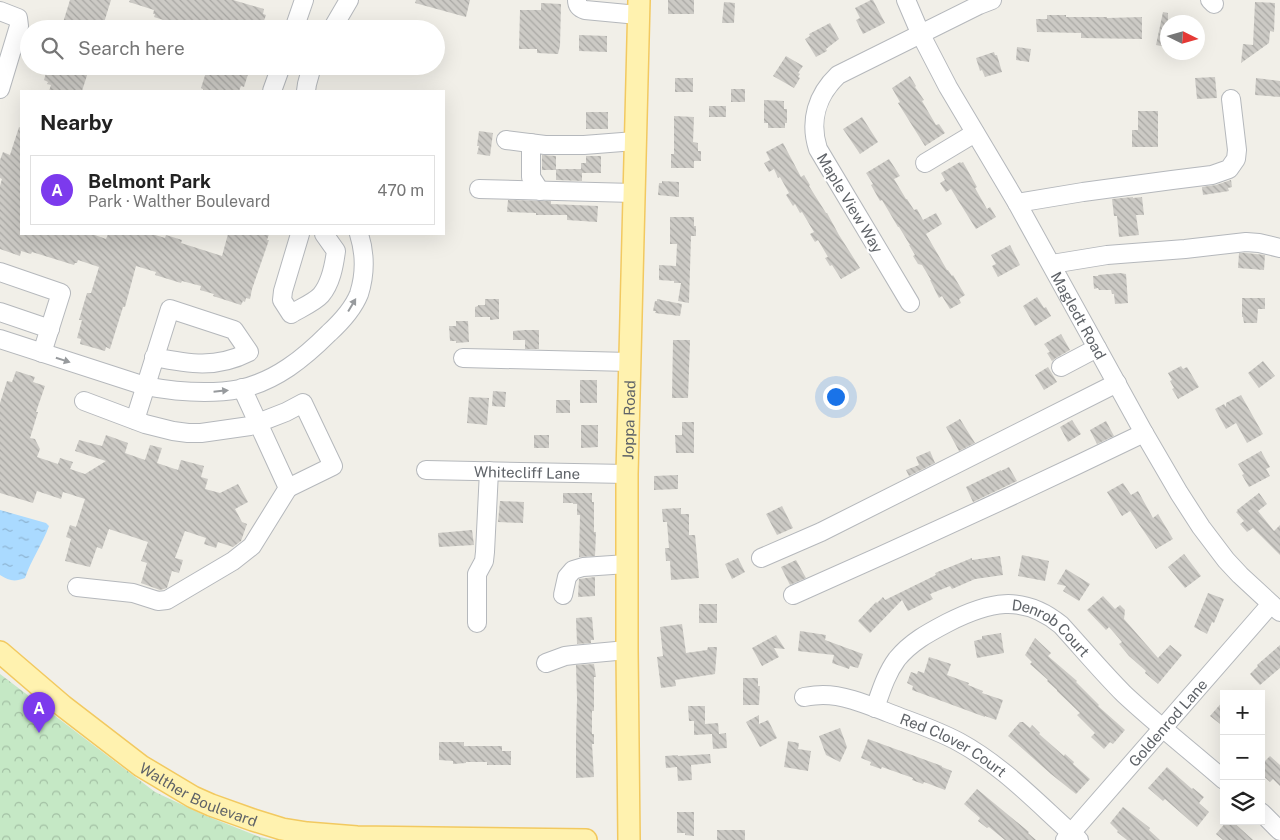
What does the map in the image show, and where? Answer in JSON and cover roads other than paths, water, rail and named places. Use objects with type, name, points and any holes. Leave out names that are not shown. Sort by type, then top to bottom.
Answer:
[{"type":"main road","name":"Joppa Road","points":[[629,840],[627,474],[638,7]]},
{"type":"main road","name":"Walther Boulevard","points":[[0,652],[63,706],[141,766],[193,797],[252,820],[282,829],[340,836],[586,840]]},
{"type":"street","points":[[297,20],[304,0]]},
{"type":"street","points":[[337,20],[349,0]]},
{"type":"street","points":[[577,0],[577,5],[580,9],[585,10],[638,7]]},
{"type":"street","name":"Magledt Road","points":[[906,0],[921,35],[948,87],[1017,202],[1144,433],[1188,508],[1230,565],[1275,608]]},
{"type":"street","name":"Maple View Way","points":[[910,303],[818,149],[815,140],[815,114],[818,103],[831,82],[838,76],[992,0]]},
{"type":"street","points":[[0,11],[18,18],[19,26],[0,89]]},
{"type":"street","points":[[272,90],[278,75]]},
{"type":"street","points":[[306,90],[310,75]]},
{"type":"street","points":[[1017,202],[1212,175],[1229,169],[1236,159],[1238,150],[1231,99]]},
{"type":"street","points":[[926,163],[975,133]]},
{"type":"street","points":[[506,140],[545,145],[584,145],[635,141]]},
{"type":"street","points":[[531,143],[531,177],[540,191]]},
{"type":"street","points":[[480,189],[634,193]]},
{"type":"street","points":[[300,235],[282,291],[282,300],[291,314],[320,296],[328,283],[336,251],[325,235]]},
{"type":"street","points":[[0,340],[146,386],[193,393],[222,392],[242,388],[270,378],[292,366],[310,352],[350,310],[358,295],[363,275],[364,256],[360,235]]},
{"type":"street","points":[[1052,264],[1107,254],[1185,249],[1246,242],[1280,248]]},
{"type":"street","points":[[0,272],[61,293],[42,353]]},
{"type":"street","points":[[135,420],[154,357],[170,309],[234,330],[249,352],[240,357],[225,361],[203,364],[187,364],[154,357]]},
{"type":"street","points":[[0,312],[50,329]]},
{"type":"street","points":[[1061,368],[1097,348]]},
{"type":"street","points":[[462,358],[630,362]]},
{"type":"street","points":[[761,558],[821,532],[1117,383]]},
{"type":"street","points":[[242,388],[288,488]]},
{"type":"street","points":[[77,587],[133,594],[158,601],[167,600],[233,561],[252,546],[288,488],[333,466],[303,403],[250,426],[188,433],[173,431],[135,420],[84,401]]},
{"type":"street","points":[[793,595],[965,518],[1144,433]]},
{"type":"street","name":"Whitecliff Lane","points":[[426,470],[627,474]]},
{"type":"street","points":[[477,623],[477,574],[484,561],[489,471]]},
{"type":"street","points":[[563,595],[567,577],[574,570],[583,567],[627,564]]},
{"type":"street","name":"Denrob Court","points":[[875,708],[890,669],[906,650],[924,635],[967,613],[977,610],[1002,604],[1026,606],[1039,611],[1061,625],[1123,692],[1220,777]]},
{"type":"street","name":"Goldenrod Lane","points":[[1072,838],[1162,728],[1275,608]]},
{"type":"street","points":[[546,663],[565,656],[582,653],[627,650]]},
{"type":"street","name":"Red Clover Court","points":[[804,697],[835,696],[875,708],[947,736],[978,754],[1010,777],[1072,838]]},
{"type":"street","points":[[1265,816],[1280,831]]},
{"type":"water","points":[[0,510],[46,523],[49,526],[25,578],[12,580],[0,575]]},
{"type":"place","name":"Belmont Park","points":[[39,733]]}]
